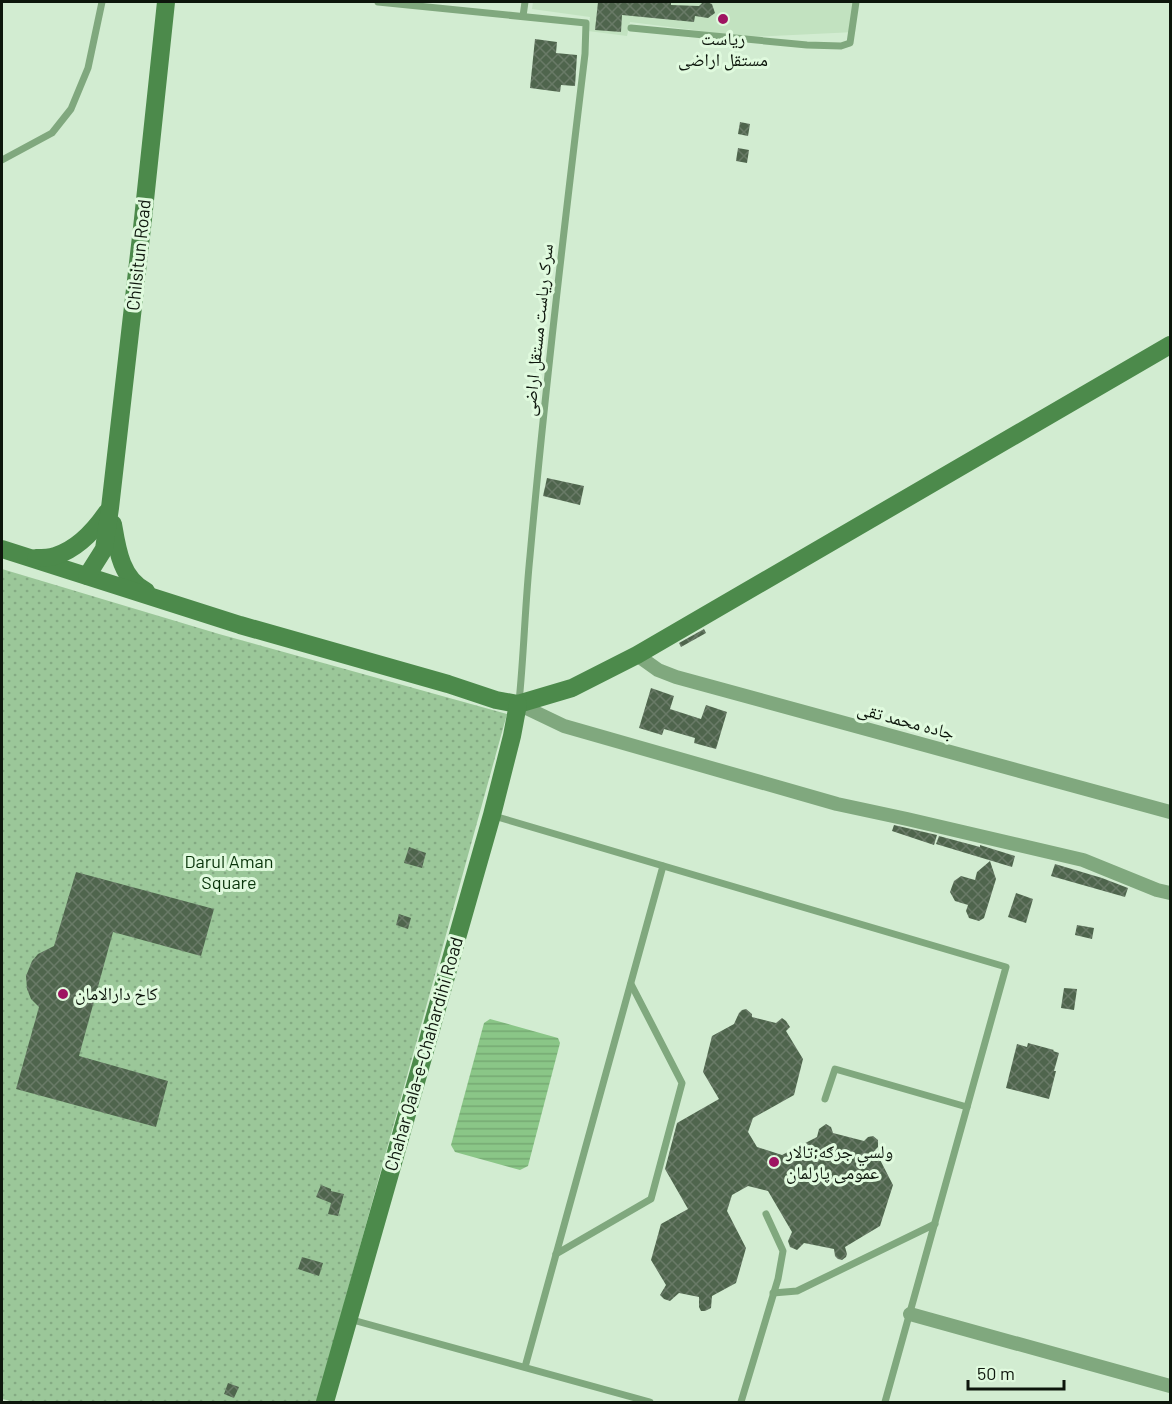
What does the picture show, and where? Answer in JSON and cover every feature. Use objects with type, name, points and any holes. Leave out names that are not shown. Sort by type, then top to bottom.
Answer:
[{"type":"main road","name":"Chilsitun Road","points":[[110,508],[166,2]]},
{"type":"main road","points":[[2,549],[240,625],[448,684],[496,700],[518,704],[572,688],[637,655],[1170,345]]},
{"type":"main road","points":[[33,559],[54,556],[70,550],[93,531],[110,508]]},
{"type":"main road","points":[[87,576],[104,549],[110,508]]},
{"type":"main road","points":[[110,508],[118,554],[128,576],[141,588],[167,602]]},
{"type":"main road","name":"Chahar Qala-e-Chahardihi Road","points":[[325,1402],[492,815],[518,704]]},
{"type":"street","name":"جاده محمد تقی","points":[[637,655],[658,670],[676,677],[1170,812]]},
{"type":"street","points":[[518,704],[564,726],[837,804],[1083,860],[1157,890],[1170,893]]},
{"type":"street","points":[[910,1314],[1170,1386]]},
{"type":"lane","points":[[2,160],[52,134],[71,109],[88,68],[102,2]]},
{"type":"lane","name":"سرک ریاست مستقل اراضی","points":[[378,2],[586,23],[585,54],[552,339],[531,548],[518,704]]},
{"type":"lane","points":[[523,16],[525,2]]},
{"type":"lane","points":[[631,28],[807,45],[841,46],[850,43],[856,2]]},
{"type":"lane","points":[[492,815],[1006,967],[885,1402]]},
{"type":"lane","points":[[525,1368],[663,866]]},
{"type":"lane","points":[[556,1254],[651,1199],[681,1083],[631,984]]},
{"type":"lane","points":[[825,1099],[835,1069],[967,1107]]},
{"type":"lane","points":[[741,1402],[778,1279],[783,1251],[766,1214]]},
{"type":"lane","points":[[773,1293],[797,1291],[935,1224]]},
{"type":"lane","points":[[349,1318],[650,1402]]},
{"type":"shaded area","name":"ریاست مستقل اراضی","points":[[533,2],[858,2],[855,32],[749,37],[630,22],[627,36],[588,31],[590,17],[532,9]]},
{"type":"shaded area","points":[[490,1019],[558,1038],[560,1043],[528,1166],[520,1170],[455,1152],[451,1145],[484,1023]]},
{"type":"green space","name":"Darul Aman Square","points":[[2,569],[219,634],[507,714],[317,1402],[15,1402],[2,1399]]},
{"type":"building","points":[[598,2],[671,2],[671,5],[699,6],[707,2],[712,4],[715,13],[708,18],[695,16],[694,22],[622,15],[621,32],[595,30]]},
{"type":"building","points":[[535,39],[557,42],[556,53],[577,55],[575,86],[561,85],[560,92],[530,88]]},
{"type":"building","points":[[740,122],[750,124],[748,136],[738,134]]},
{"type":"building","points":[[738,148],[749,150],[747,163],[736,161]]},
{"type":"building","points":[[547,478],[584,486],[580,505],[543,496]]},
{"type":"building","points":[[704,629],[706,633],[681,647],[679,643]]},
{"type":"building","points":[[651,688],[674,696],[670,709],[701,719],[706,705],[727,712],[716,749],[694,743],[695,738],[664,729],[662,735],[639,728]]},
{"type":"building","points":[[894,825],[937,835],[934,845],[892,831]]},
{"type":"building","points":[[939,836],[1015,856],[1012,867],[936,844]]},
{"type":"building","points":[[409,847],[426,853],[422,868],[404,863]]},
{"type":"building","points":[[990,861],[996,879],[984,918],[979,921],[969,918],[966,911],[968,905],[955,901],[950,892],[954,881],[961,876],[975,880],[977,872]]},
{"type":"building","points":[[1055,864],[1128,888],[1125,897],[1051,876]]},
{"type":"building","name":"کاخ دارالامان","points":[[76,872],[214,909],[201,956],[113,932],[79,1056],[168,1081],[156,1127],[16,1089],[39,1007],[31,999],[26,976],[32,961],[38,954],[54,946]]},
{"type":"building","points":[[1016,893],[1033,899],[1026,923],[1008,917]]},
{"type":"building","points":[[399,914],[411,918],[408,929],[396,925]]},
{"type":"building","points":[[1077,925],[1094,928],[1092,939],[1075,935]]},
{"type":"building","points":[[1064,988],[1077,989],[1074,1010],[1061,1008]]},
{"type":"building","name":"ولسي جرګه;تالار عمومی پارلمان","points":[[746,1009],[752,1017],[776,1023],[782,1018],[786,1021],[790,1027],[786,1031],[803,1059],[794,1095],[753,1118],[748,1132],[757,1147],[782,1155],[817,1137],[819,1129],[826,1124],[831,1127],[833,1133],[864,1141],[873,1136],[878,1140],[878,1147],[875,1150],[893,1185],[880,1226],[845,1247],[847,1254],[842,1260],[835,1256],[834,1249],[804,1243],[797,1250],[790,1247],[788,1241],[792,1232],[768,1191],[748,1186],[732,1195],[727,1211],[746,1248],[736,1283],[712,1296],[711,1308],[701,1311],[699,1297],[679,1293],[670,1301],[660,1295],[666,1285],[651,1260],[661,1224],[688,1209],[665,1169],[677,1123],[719,1099],[703,1072],[712,1036],[734,1024],[739,1013]]},
{"type":"building","points":[[1028,1043],[1059,1053],[1049,1099],[1006,1088],[1017,1044],[1027,1047]]},
{"type":"building","points":[[321,1185],[331,1191],[344,1194],[338,1216],[328,1214],[331,1203],[316,1197]]},
{"type":"building","points":[[302,1257],[323,1263],[319,1276],[298,1269]]},
{"type":"building","points":[[228,1383],[239,1387],[234,1398],[224,1394]]},
{"type":"place","name":"ریاست مستقل اراضی","points":[[723,19]]},
{"type":"place","name":"کاخ دارالامان","points":[[63,994]]},
{"type":"place","name":"ولسي جرګه;تالار عمومی پارلمان","points":[[774,1162]]}]
